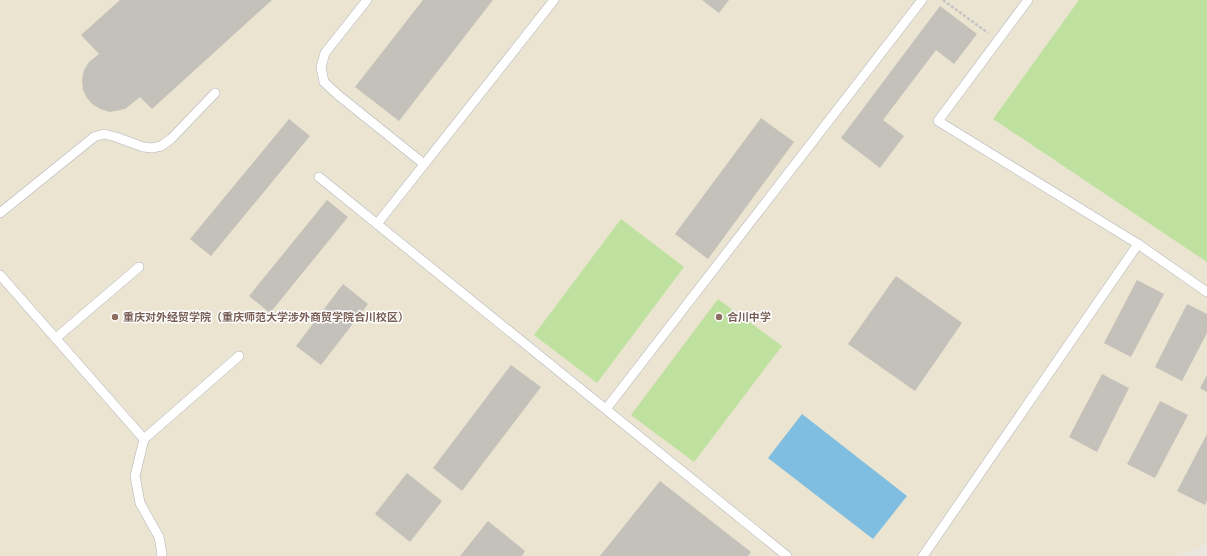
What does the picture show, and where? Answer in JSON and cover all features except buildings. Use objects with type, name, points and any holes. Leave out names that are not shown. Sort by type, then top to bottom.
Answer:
[{"type":"lane","points":[[367,0],[325,53],[321,67],[324,82],[424,164]]},
{"type":"lane","points":[[377,224],[554,0]]},
{"type":"lane","points":[[606,409],[922,0]]},
{"type":"lane","points":[[1028,0],[938,121],[1138,244],[1207,292]]},
{"type":"lane","points":[[0,213],[94,137],[104,134],[143,147],[152,148],[161,146],[172,139],[215,93]]},
{"type":"lane","points":[[319,177],[787,556]]},
{"type":"lane","points":[[922,556],[1138,244]]},
{"type":"lane","points":[[56,338],[139,268]]},
{"type":"lane","points":[[0,275],[144,438]]},
{"type":"lane","points":[[161,556],[162,554],[159,537],[140,503],[135,476],[144,438],[239,356]]},
{"type":"path","points":[[943,0],[998,41]]},
{"type":"shaded area","name":"合川中学","points":[[0,0],[1207,0],[1207,543],[1176,556],[0,556]]},
{"type":"green space","points":[[1079,0],[1207,0],[1207,262],[993,119]]},
{"type":"green space","points":[[621,219],[684,267],[597,383],[534,335]]},
{"type":"green space","points":[[718,299],[782,346],[694,462],[631,415]]},
{"type":"water","points":[[802,414],[907,496],[873,539],[768,458]]},
{"type":"place","name":"重庆对外经贸学院（重庆师范大学涉外商贸学院合川校区）","points":[[115,317]]},
{"type":"place","name":"合川中学","points":[[719,317]]}]
